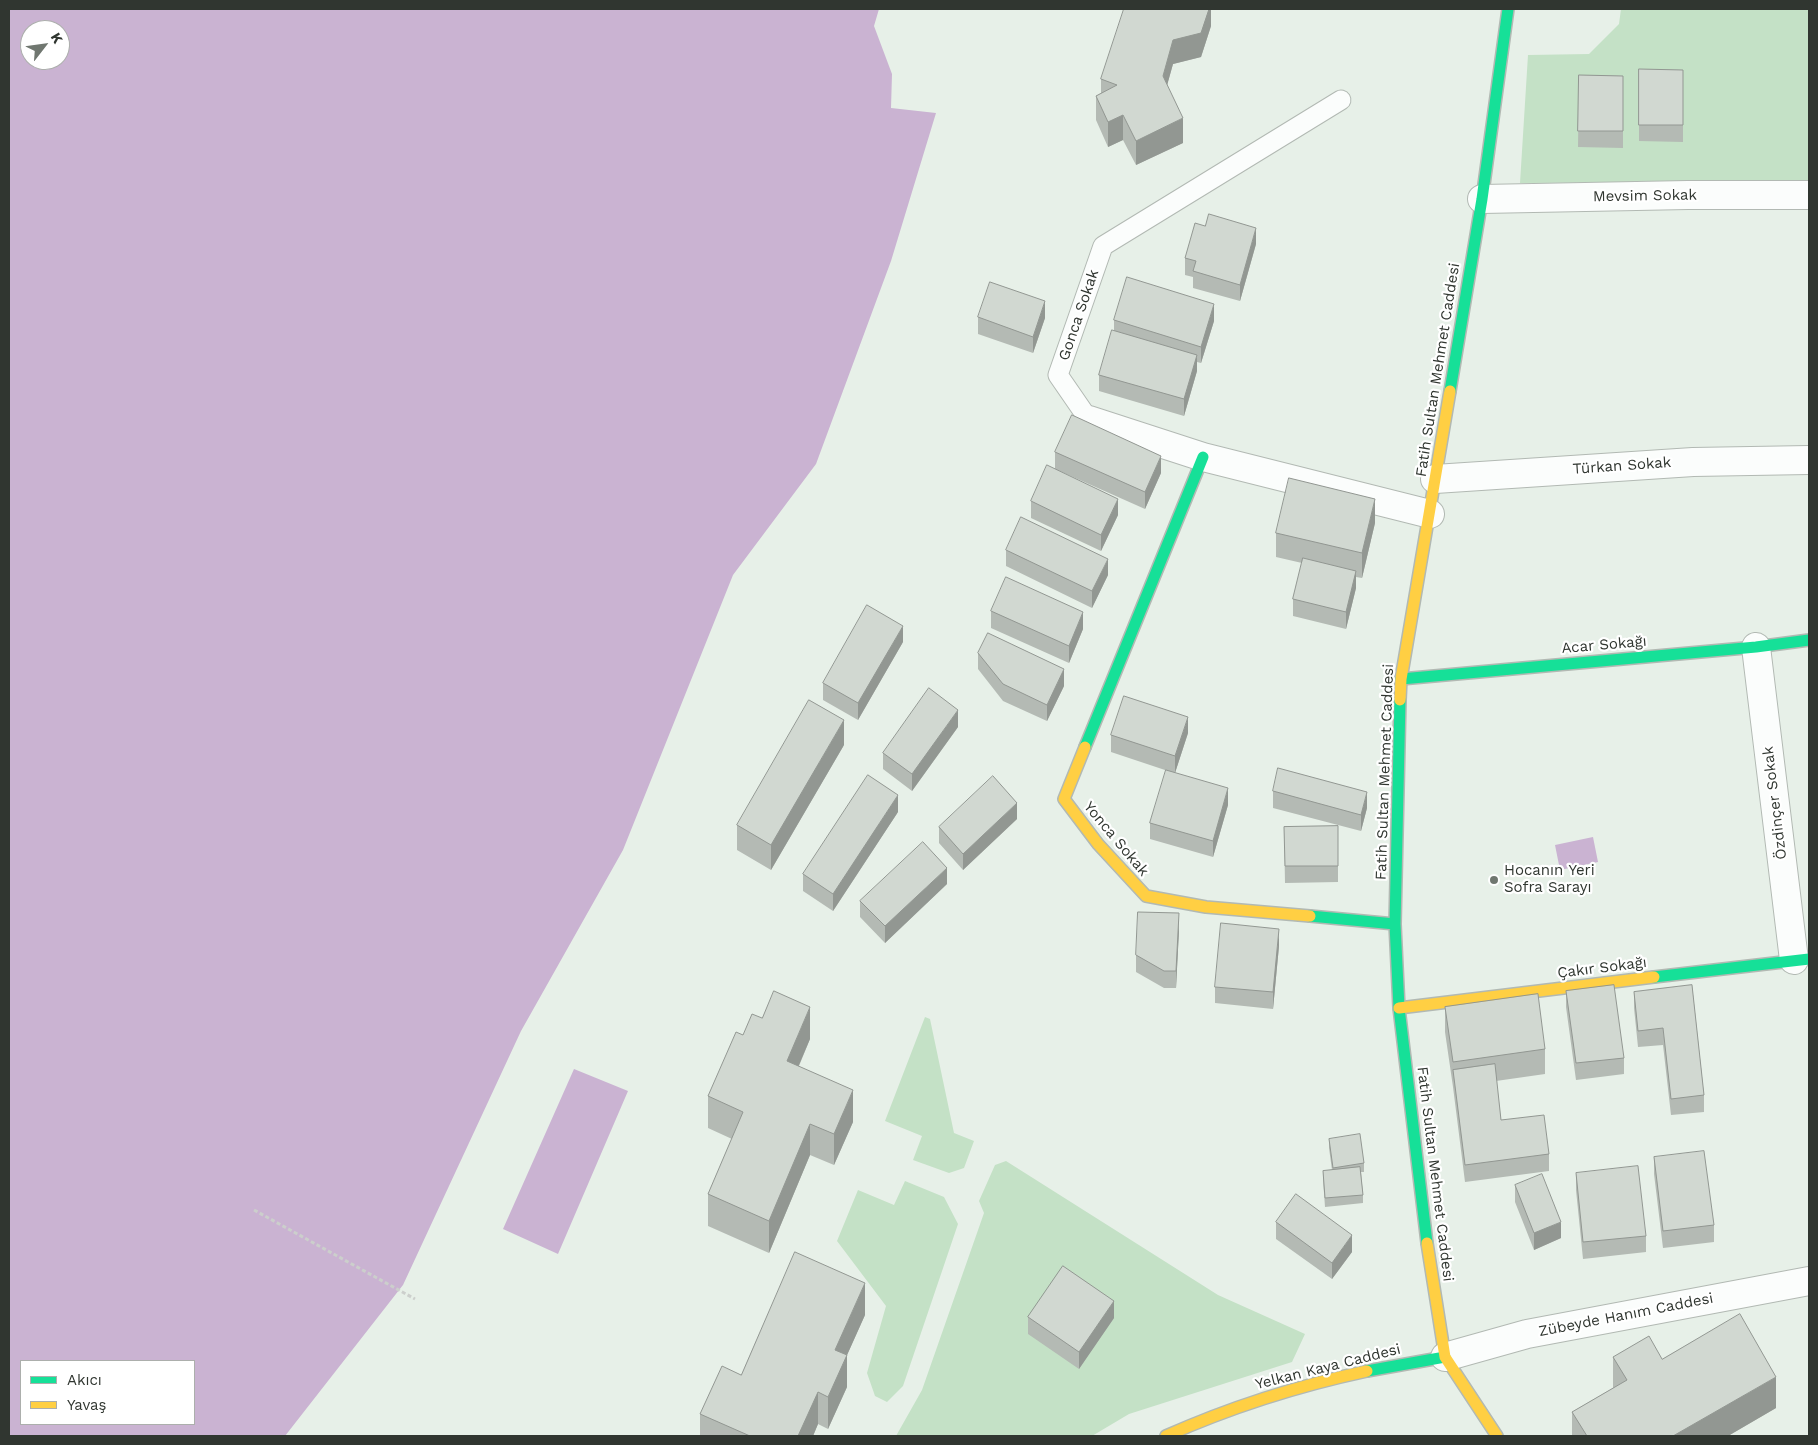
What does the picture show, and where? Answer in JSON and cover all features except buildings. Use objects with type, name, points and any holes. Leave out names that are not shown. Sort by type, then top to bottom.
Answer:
[{"type":"street","name":"Fatih Sultan Mehmet Caddesi","points":[[1497,1436],[1445,1357],[1428,1248],[1399,1008],[1395,924],[1401,679],[1482,199],[1508,9]]},
{"type":"street","name":"Mevsim Sokak","points":[[1482,199],[1809,195]]},
{"type":"street","name":"Gonca Sokak","points":[[1089,420],[1203,458],[1430,514]]},
{"type":"street","name":"Yonca Sokak","points":[[1203,458],[1064,799],[1098,844],[1146,896],[1206,907],[1395,924]]},
{"type":"street","name":"Türkan Sokak","points":[[1435,479],[1693,462],[1809,460]]},
{"type":"street","name":"Acar Sokağı","points":[[1401,679],[1809,640]]},
{"type":"street","name":"Özdinçer Sokak","points":[[1756,646],[1802,960]]},
{"type":"street","name":"Çakır Sokağı","points":[[1399,1008],[1802,960]]},
{"type":"street","name":"Zübeyde Hanım Caddesi","points":[[1445,1357],[1527,1334],[1809,1281]]},
{"type":"street","name":"Yelkan Kaya Caddesi","points":[[1166,1436],[1270,1395],[1397,1364],[1445,1357]]},
{"type":"lane","name":"Gonca Sokak","points":[[1089,420],[1058,375],[1103,246],[1341,100]]},
{"type":"path","points":[[254,1210],[415,1299]]},
{"type":"green space","points":[[1621,9],[1809,9],[1809,182],[1520,183],[1528,55],[1589,54],[1619,24]]},
{"type":"green space","points":[[925,1017],[930,1019],[954,1133],[974,1141],[964,1168],[949,1173],[913,1160],[922,1136],[885,1121]]},
{"type":"green space","points":[[1006,1161],[1218,1295],[1305,1334],[1292,1362],[1129,1414],[1092,1436],[896,1436],[922,1390],[984,1213],[979,1201],[995,1165]]},
{"type":"green space","points":[[905,1181],[944,1197],[958,1224],[903,1386],[887,1402],[875,1396],[867,1373],[886,1306],[837,1241],[858,1190],[894,1205]]},
{"type":"shaded area","points":[[9,9],[879,9],[874,26],[892,74],[891,108],[936,113],[891,261],[816,464],[733,575],[623,850],[521,1031],[403,1285],[285,1436],[9,1436]]},
{"type":"shaded area","points":[[1593,837],[1598,862],[1560,870],[1555,845]]},
{"type":"shaded area","points":[[574,1069],[628,1091],[558,1254],[503,1229]]},
{"type":"traffic: fast","points":[[1450,391],[1482,199],[1508,9]]},
{"type":"traffic: fast","points":[[1085,747],[1203,457]]},
{"type":"traffic: fast","points":[[1401,679],[1756,647],[1809,640]]},
{"type":"traffic: fast","points":[[1400,700],[1395,924],[1399,1008],[1427,1243]]},
{"type":"traffic: fast","points":[[1310,916],[1395,924]]},
{"type":"traffic: fast","points":[[1654,977],[1809,959]]},
{"type":"traffic: fast","points":[[1367,1371],[1445,1357]]},
{"type":"traffic: slow","points":[[1400,700],[1401,679],[1450,391]]},
{"type":"traffic: slow","points":[[1085,747],[1064,799],[1098,844],[1146,896],[1206,907],[1310,916]]},
{"type":"traffic: slow","points":[[1399,1008],[1654,977]]},
{"type":"traffic: slow","points":[[1427,1243],[1445,1357],[1497,1436]]},
{"type":"traffic: slow","points":[[1166,1436],[1265,1398],[1315,1383],[1367,1371]]},
{"type":"place","name":"Hocanın Yeri Sofra Sarayı","points":[[1494,880]]}]
